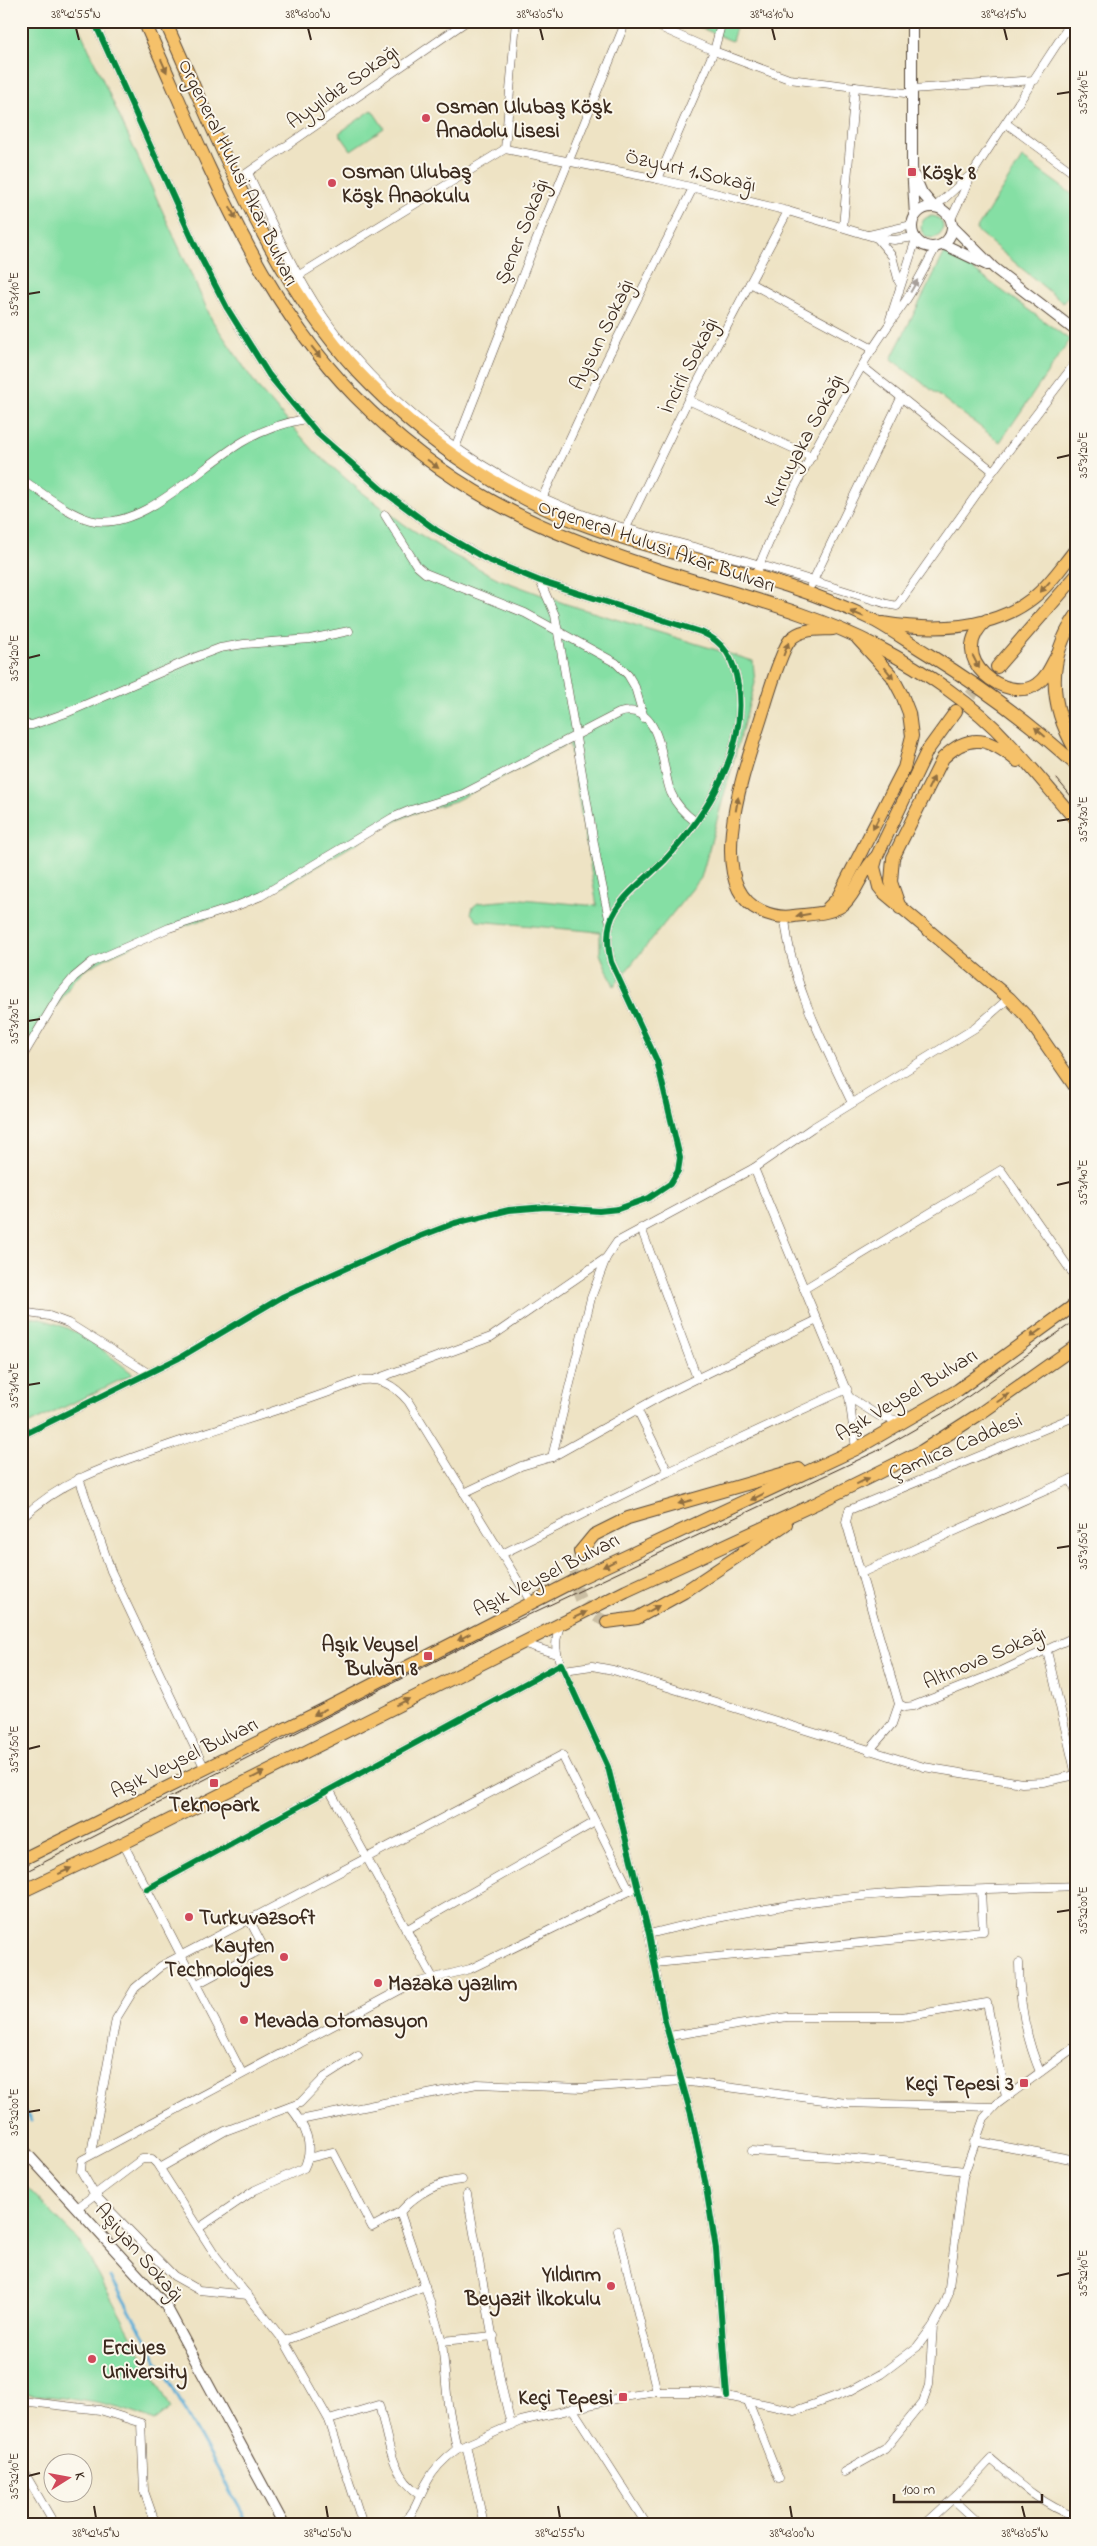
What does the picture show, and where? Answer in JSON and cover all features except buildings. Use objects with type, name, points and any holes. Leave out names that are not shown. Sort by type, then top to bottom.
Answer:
[{"type":"main road","name":"Orgeneral Hulusi Akar Bulvarı","points":[[144,21],[242,232],[281,304],[334,374],[394,433],[463,485],[508,512],[550,532],[654,569],[719,588],[839,628],[905,663],[976,711],[1007,740],[1076,820]]},
{"type":"main road","name":"Orgeneral Hulusi Akar Bulvarı","points":[[165,21],[243,176],[266,240],[294,278],[326,334],[359,372],[394,407],[500,485],[574,521],[624,532],[757,570],[807,594],[875,622],[1000,701],[1040,732],[1076,765]]},
{"type":"main road","points":[[875,622],[927,628],[955,627],[987,620],[1021,606],[1033,598],[1076,549]]},
{"type":"main road","points":[[1063,590],[1076,571]]},
{"type":"main road","points":[[997,666],[1076,576]]},
{"type":"main road","points":[[987,620],[976,629],[972,638],[971,649],[974,661],[980,670],[1002,685],[1015,689],[1036,685],[1047,674],[1057,655],[1062,638],[1076,616]]},
{"type":"main road","points":[[839,628],[798,633],[789,641],[769,694],[740,785],[731,843],[734,881],[740,894],[751,905],[767,914],[785,918],[836,908],[845,903],[867,864],[877,856]]},
{"type":"main road","points":[[823,911],[837,899],[904,768],[912,736],[909,713],[892,676],[857,636]]},
{"type":"main road","points":[[1057,655],[1054,694],[1063,727],[1076,750]]},
{"type":"main road","points":[[956,711],[927,751],[877,856],[874,867],[879,887],[900,908],[1009,998],[1028,1017],[1076,1088]]},
{"type":"main road","points":[[900,908],[891,882],[893,858],[943,758],[952,748],[963,743],[987,741],[1000,747],[1042,782]]},
{"type":"main road","name":"Aşık Veysel Bulvarı","points":[[21,1860],[205,1769],[531,1602],[637,1550],[718,1516],[852,1451],[958,1390],[1076,1304]]},
{"type":"main road","points":[[21,1892],[124,1843],[522,1643],[922,1451],[978,1415],[1076,1346]]},
{"type":"main road","points":[[580,1552],[594,1535],[628,1518],[758,1483],[852,1451]]},
{"type":"main road","points":[[607,1622],[637,1618],[684,1592],[819,1502]]},
{"type":"street","points":[[94,21],[212,282],[255,355],[305,419],[360,473],[436,530],[486,559],[540,581],[701,632],[716,640],[728,652],[734,665],[739,691],[738,731],[718,785],[696,822],[675,848],[616,910],[610,923]]},
{"type":"street","name":"Ayyıldız Sokağı","points":[[243,176],[467,21]]},
{"type":"street","points":[[294,278],[505,149],[516,21]]},
{"type":"street","name":"Şener Sokağı","points":[[454,450],[536,240],[626,21]]},
{"type":"street","points":[[646,21],[714,51],[789,79],[855,87],[913,91],[1035,80]]},
{"type":"street","points":[[658,179],[714,51],[722,21]]},
{"type":"street","points":[[896,21],[912,22],[913,220],[915,238],[928,247],[939,245],[948,240],[952,223],[972,174],[1073,25]]},
{"type":"street","points":[[843,227],[855,87]]},
{"type":"street","points":[[1006,124],[1076,175]]},
{"type":"street","name":"Özyurt 1.Sokağı","points":[[505,149],[568,163],[658,179],[788,211],[878,238],[894,240],[915,238]]},
{"type":"street","points":[[912,172],[922,193],[934,206],[947,213],[952,223],[994,268],[1076,331]]},
{"type":"street","points":[[868,235],[913,220],[923,209],[934,206],[972,174]]},
{"type":"street","name":"Aysun Sokağı","points":[[543,496],[606,359],[693,188]]},
{"type":"street","name":"İncirli Sokağı","points":[[624,532],[688,400],[788,211]]},
{"type":"street","points":[[878,238],[896,265],[900,286]]},
{"type":"street","name":"Kuruyaka Sokağı","points":[[888,323],[915,238]]},
{"type":"street","points":[[939,245],[994,268]]},
{"type":"street","name":"Kuruyaka Sokağı","points":[[757,570],[812,457],[862,366],[888,323],[902,307],[939,245]]},
{"type":"street","points":[[750,283],[873,348]]},
{"type":"street","points":[[757,570],[813,581],[897,606],[993,470],[1076,362]]},
{"type":"street","points":[[862,366],[993,470]]},
{"type":"street","points":[[807,594],[901,398]]},
{"type":"street","points":[[688,400],[812,457]]},
{"type":"street","points":[[21,479],[82,517],[102,522],[115,521],[147,508],[232,448],[258,433],[305,419]]},
{"type":"street","points":[[454,450],[543,496],[624,532]]},
{"type":"street","points":[[385,515],[417,566],[425,573],[517,610],[558,630],[622,669],[635,687],[644,718]]},
{"type":"street","points":[[21,1436],[199,1347],[261,1308],[304,1286],[441,1228],[491,1214],[527,1208],[557,1207],[599,1211],[618,1209],[644,1200],[670,1184],[678,1170],[679,1152],[657,1062],[611,962],[608,946],[610,923],[597,861],[558,630],[552,605],[540,581]]},
{"type":"street","points":[[21,725],[32,725],[66,713],[220,648],[244,644],[310,639],[349,631]]},
{"type":"street","points":[[21,1059],[66,986],[83,968],[101,956],[169,928],[248,902],[397,816],[463,794],[624,712],[634,712],[644,718],[651,726],[660,743],[668,785],[674,798],[683,812],[696,822]]},
{"type":"street","points":[[785,918],[788,946],[796,974],[821,1039],[852,1103]]},
{"type":"street","points":[[552,1457],[585,1320],[606,1258],[618,1242],[754,1168],[852,1103],[975,1028],[1009,998]]},
{"type":"street","points":[[754,1168],[848,1393],[852,1451]]},
{"type":"street","points":[[804,1289],[1001,1170],[1076,1278]]},
{"type":"street","points":[[641,1228],[697,1378]]},
{"type":"street","points":[[21,1518],[40,1500],[79,1478],[104,1468],[358,1381],[376,1379],[491,1336],[606,1258]]},
{"type":"street","points":[[21,1312],[68,1323],[148,1373]]},
{"type":"street","points":[[464,1493],[522,1466],[552,1457],[637,1409],[817,1320]]},
{"type":"street","points":[[376,1379],[390,1385],[408,1401],[531,1602]]},
{"type":"street","points":[[848,1393],[879,1416],[903,1422]]},
{"type":"street","points":[[502,1554],[668,1472],[848,1393]]},
{"type":"street","points":[[637,1409],[668,1472]]},
{"type":"street","name":"Çamlıca Caddesi","points":[[861,1573],[846,1522],[849,1510],[1076,1416]]},
{"type":"street","points":[[79,1478],[110,1571],[205,1769]]},
{"type":"street","points":[[869,1751],[892,1724],[902,1705],[861,1573],[1074,1478],[1076,1491]]},
{"type":"street","points":[[561,1624],[556,1638],[556,1654],[608,1767],[649,1934],[669,2036],[699,2147],[711,2215],[720,2287],[727,2396]]},
{"type":"street","name":"Altınova Sokağı","points":[[902,1705],[913,1706],[950,1692],[1047,1651],[1076,1636]]},
{"type":"street","points":[[522,1643],[556,1654]]},
{"type":"street","points":[[147,1889],[562,1667],[585,1666],[603,1668],[869,1751],[924,1766],[1004,1781],[1044,1782],[1076,1775],[1047,1651]]},
{"type":"street","points":[[91,2154],[116,2020],[121,2008],[135,1988],[147,1976],[161,1966],[182,1957],[562,1756],[630,1892]]},
{"type":"street","points":[[330,1791],[433,1978]]},
{"type":"street","points":[[406,1930],[595,1822]]},
{"type":"street","points":[[124,1843],[242,2073]]},
{"type":"street","points":[[649,1934],[700,1920],[819,1901],[894,1893],[1076,1886]]},
{"type":"street","points":[[248,2295],[199,2290],[180,2281],[137,2240],[95,2194],[80,2168],[82,2160],[411,1984],[470,1969],[638,1887]]},
{"type":"street","points":[[655,1962],[983,1931],[981,1890]]},
{"type":"street","points":[[196,1984],[264,1948],[250,1921]]},
{"type":"street","points":[[1019,1963],[1022,2015],[1029,2044],[1040,2072]]},
{"type":"street","points":[[669,2036],[786,2017],[902,2017],[987,2003],[1006,2097]]},
{"type":"street","points":[[400,2525],[413,2513],[434,2471],[457,2449],[511,2425],[623,2396],[657,2392],[698,2392],[727,2396],[795,2411],[866,2383],[895,2365],[917,2347],[933,2326],[948,2294],[965,2171],[974,2141],[984,2118],[993,2107],[1076,2046]]},
{"type":"street","points":[[160,2168],[225,2132],[300,2103],[324,2077],[358,2056]]},
{"type":"street","points":[[300,2120],[477,2084],[582,2088],[682,2081],[846,2103],[993,2107]]},
{"type":"street","points":[[199,2228],[255,2190],[304,2168],[308,2158],[308,2139],[300,2120],[290,2107]]},
{"type":"street","points":[[974,2141],[1076,2160]]},
{"type":"street","name":"Aşiyan Sokağı","points":[[21,2147],[166,2306],[284,2525]]},
{"type":"street","points":[[752,2151],[847,2158],[965,2171]]},
{"type":"street","points":[[308,2158],[333,2152],[372,2227],[400,2212],[413,2199],[430,2188],[462,2180]]},
{"type":"street","points":[[77,2208],[142,2159],[152,2159],[160,2168],[216,2256],[284,2341],[329,2420],[363,2525]]},
{"type":"street","points":[[467,2194],[494,2336],[501,2384],[511,2425]]},
{"type":"street","points":[[400,2212],[442,2341],[448,2405],[457,2449]]},
{"type":"street","points":[[618,2231],[657,2392]]},
{"type":"street","points":[[284,2341],[425,2286]]},
{"type":"street","points":[[844,2472],[885,2449],[923,2402],[929,2385],[933,2326]]},
{"type":"street","points":[[442,2341],[494,2336]]},
{"type":"street","points":[[21,2401],[100,2410],[141,2423],[144,2491],[156,2525]]},
{"type":"street","points":[[748,2401],[780,2479]]},
{"type":"street","points":[[329,2420],[379,2405],[396,2468],[404,2481],[421,2495]]},
{"type":"street","points":[[572,2408],[647,2525]]},
{"type":"street","points":[[466,2445],[484,2525]]},
{"type":"street","points":[[924,2525],[953,2499],[991,2458],[1022,2486],[1062,2512],[1076,2516]]},
{"type":"street","points":[[21,2461],[24,2472],[52,2520],[60,2525]]},
{"type":"street","points":[[953,2499],[981,2525]]},
{"type":"green space","points":[[21,21],[76,21],[212,320],[259,389],[315,452],[359,490],[405,525],[451,554],[499,579],[566,604],[753,661],[755,683],[701,878],[614,986],[600,954],[600,932],[477,921],[471,913],[473,907],[478,903],[522,899],[597,906],[569,743],[455,801],[412,814],[386,826],[259,900],[150,938],[84,970],[73,981],[21,1062]]},
{"type":"green space","points":[[685,21],[738,21],[732,41]]},
{"type":"green space","points":[[372,110],[384,128],[351,150],[339,133]]},
{"type":"green space","points":[[1022,158],[1076,197],[1076,284],[1063,303],[976,230]]},
{"type":"green space","points":[[932,216],[940,219],[943,227],[940,235],[932,238],[924,235],[921,227],[924,219]]},
{"type":"green space","points":[[946,250],[1070,340],[1000,442],[891,359]]},
{"type":"green space","points":[[21,1315],[55,1323],[69,1329],[94,1344],[133,1374],[21,1428]]},
{"type":"green space","points":[[21,2181],[81,2243],[171,2408],[154,2421],[138,2414],[105,2405],[21,2393]]},
{"type":"waterway","points":[[21,2105],[31,2121]]},
{"type":"waterway","points":[[111,2277],[249,2525]]},
{"type":"tunnel","points":[[958,709],[995,669]]},
{"type":"tunnel","points":[[580,1552],[576,1574],[578,1593],[588,1609],[607,1622]]},
{"type":"tram line","points":[[1057,779],[1076,802]]},
{"type":"tram line","points":[[21,1874],[492,1632],[875,1452],[952,1408],[1076,1320]]},
{"type":"cycle path","points":[[21,1436],[179,1358],[282,1297],[400,1244],[455,1223],[509,1210],[545,1207],[599,1211],[618,1209],[649,1198],[670,1184],[678,1171],[680,1158],[657,1061],[611,962],[608,942],[610,922],[616,910],[632,890],[664,861],[680,843],[709,802],[721,780],[730,757],[737,733],[739,709],[738,685],[731,660],[722,647],[709,636],[540,581],[486,559],[436,530],[382,490],[318,434],[269,375],[227,308],[199,254],[94,21]]},
{"type":"cycle path","points":[[147,1889],[561,1664],[608,1767],[649,1934],[665,2022],[691,2114],[705,2181],[716,2249],[727,2396]]},
{"type":"place","name":"Osman Ulubaş Köşk Anadolu Lisesi","points":[[426,118]]},
{"type":"place","name":"Köşk 8","points":[[912,172]]},
{"type":"place","name":"Osman Ulubaş Köşk Anaokulu","points":[[332,183]]},
{"type":"place","name":"Aşık Veysel Bulvarı 8","points":[[428,1656]]},
{"type":"place","name":"Teknopark","points":[[214,1783]]},
{"type":"place","name":"Turkuvazsoft","points":[[189,1917]]},
{"type":"place","name":"Kayten Technologies","points":[[284,1957]]},
{"type":"place","name":"Mazaka yazılım","points":[[378,1983]]},
{"type":"place","name":"Mevada Otomasyon","points":[[244,2020]]},
{"type":"place","name":"Keçi Tepesi 3","points":[[1024,2083]]},
{"type":"place","name":"Yıldırım Beyazit İlkokulu","points":[[611,2286]]},
{"type":"place","name":"Erciyes University","points":[[92,2359]]},
{"type":"place","name":"Keçi Tepesi","points":[[623,2397]]}]
